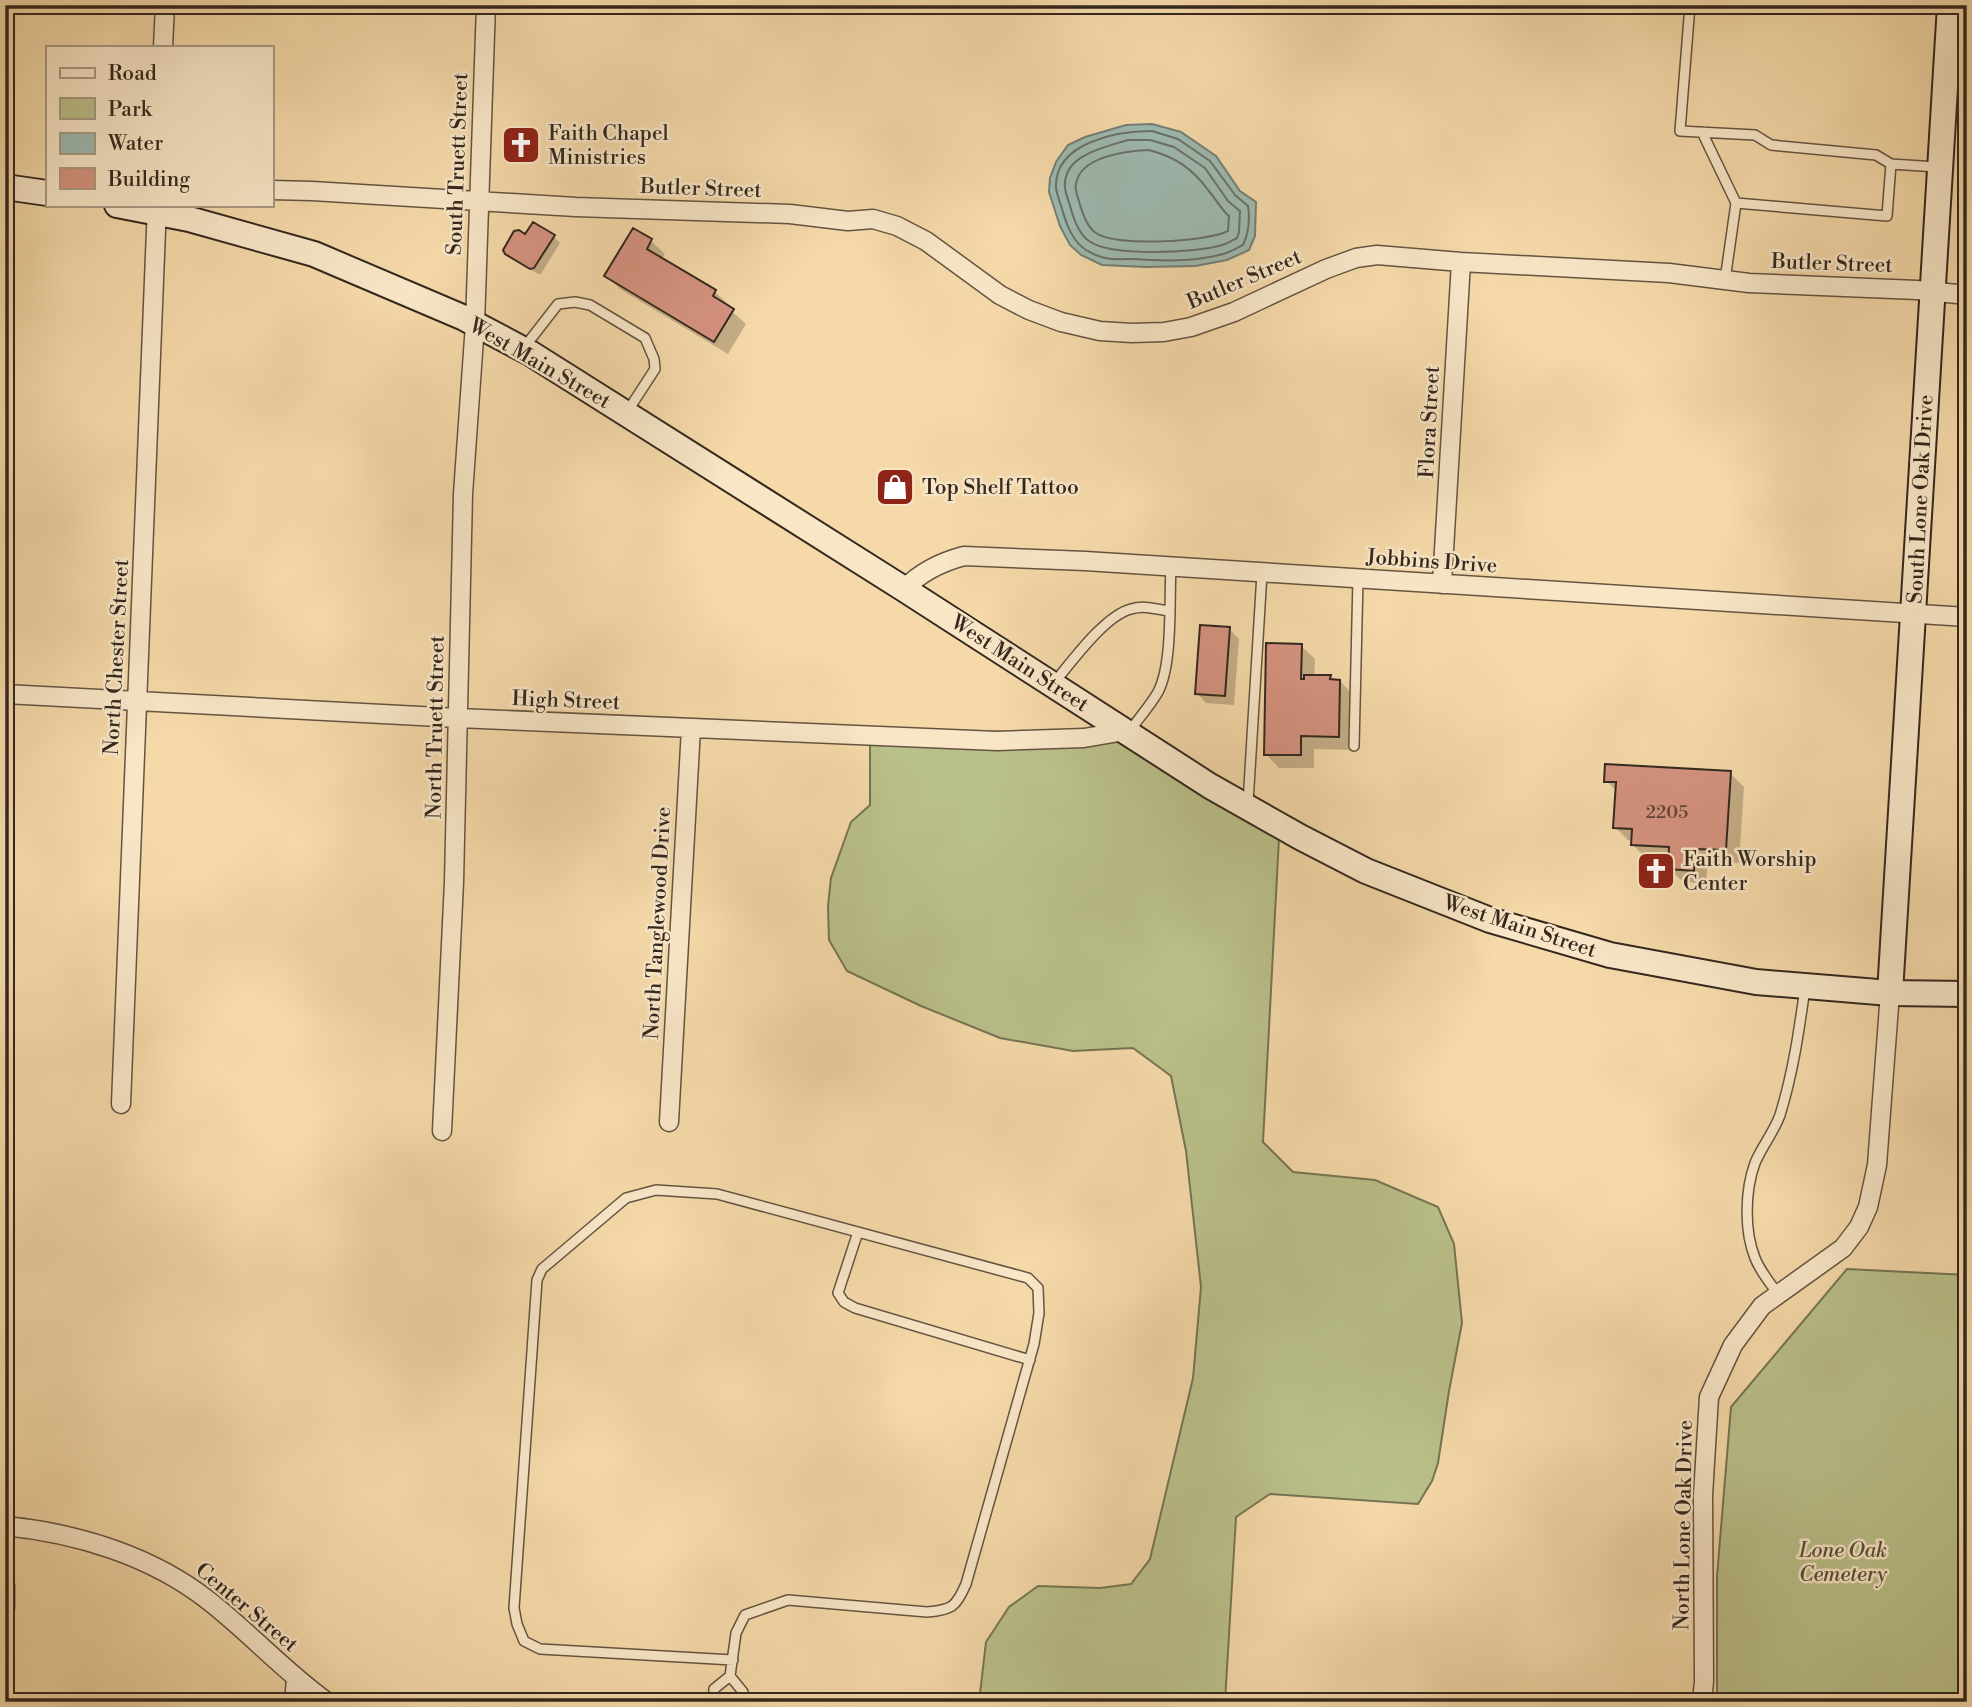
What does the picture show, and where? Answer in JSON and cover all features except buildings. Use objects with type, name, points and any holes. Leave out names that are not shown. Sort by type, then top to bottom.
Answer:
[{"type":"main road","name":"South Lone Oak Drive","points":[[1890,993],[1950,5]]},
{"type":"main road","points":[[5,187],[46,192]]},
{"type":"main road","name":"West Main Street","points":[[127,206],[157,209],[313,254],[475,324],[523,349],[1248,808],[1367,871],[1490,920],[1609,955],[1756,982],[1890,993],[1967,994]]},
{"type":"street","points":[[163,46],[165,5]]},
{"type":"street","name":"South Truett Street","points":[[475,324],[486,5]]},
{"type":"street","name":"Butler Street","points":[[273,190],[576,207],[790,214],[848,221],[873,219],[897,226],[926,241],[1000,295],[1029,310],[1061,322],[1100,331],[1132,333],[1164,332],[1191,327],[1234,312],[1326,269],[1356,258],[1377,255],[1669,273],[1749,283],[1933,291],[1967,295]]},
{"type":"street","name":"North Chester Street","points":[[121,1104],[157,209]]},
{"type":"street","name":"Flora Street","points":[[1442,584],[1461,262]]},
{"type":"street","name":"North Truett Street","points":[[442,1131],[454,881],[463,494],[475,324]]},
{"type":"street","name":"Jobbins Drive","points":[[904,589],[917,576],[964,556],[1085,561],[1967,617]]},
{"type":"street","name":"High Street","points":[[5,694],[458,718],[997,741],[1084,738],[1126,732]]},
{"type":"street","name":"North Tanglewood Drive","points":[[669,1122],[691,728]]},
{"type":"street","name":"North Lone Oak Drive","points":[[1702,1702],[1703,1495],[1709,1397],[1733,1345],[1762,1306],[1843,1248],[1859,1227],[1868,1207],[1877,1165],[1890,993]]},
{"type":"street","name":"Center Street","points":[[5,1527],[36,1529],[83,1541],[139,1559],[172,1575],[208,1600],[296,1679],[327,1702]]},
{"type":"street","points":[[5,1585],[5,1608]]},
{"type":"street","points":[[294,1702],[296,1679]]},
{"type":"lane","points":[[1690,5],[1680,131],[1755,135],[1771,145],[1876,155],[1891,164],[1940,167]]},
{"type":"lane","points":[[1702,132],[1735,202],[1726,280]]},
{"type":"lane","points":[[1735,202],[1887,216],[1891,164]]},
{"type":"lane","points":[[523,349],[558,304],[575,302],[590,305],[645,338],[654,359],[655,369],[626,414]]},
{"type":"lane","points":[[1126,732],[1158,692],[1165,674],[1171,567]]},
{"type":"lane","points":[[1248,808],[1262,573]]},
{"type":"lane","points":[[1354,746],[1358,579]]},
{"type":"lane","points":[[1053,684],[1102,627],[1115,616],[1130,609],[1147,607],[1169,611]]},
{"type":"lane","points":[[1778,1294],[1756,1260],[1748,1238],[1748,1194],[1755,1164],[1776,1127],[1787,1092],[1805,986]]},
{"type":"lane","points":[[713,1702],[714,1689],[730,1676],[733,1660],[736,1633],[745,1615],[788,1600],[927,1612],[943,1611],[958,1603],[966,1584],[1030,1360],[1039,1313],[1038,1288],[1028,1278],[718,1194],[656,1190],[626,1198],[542,1269],[537,1280],[514,1608],[524,1641],[540,1649],[733,1660]]},
{"type":"lane","points":[[858,1232],[838,1293],[844,1302],[855,1308],[1030,1360]]},
{"type":"lane","points":[[730,1676],[743,1692],[742,1702]]},
{"type":"green space","points":[[870,730],[1106,733],[1279,838],[1263,1142],[1293,1172],[1375,1180],[1438,1207],[1454,1244],[1462,1323],[1438,1463],[1432,1481],[1418,1504],[1270,1494],[1236,1517],[1225,1702],[979,1702],[986,1642],[1009,1607],[1038,1586],[1100,1588],[1131,1584],[1150,1559],[1193,1378],[1201,1287],[1186,1151],[1171,1076],[1133,1048],[1073,1051],[1000,1038],[921,1006],[847,971],[829,940],[828,906],[831,878],[851,822],[870,805]]},
{"type":"green space","name":"Lone Oak Cemetery","points":[[1847,1269],[1967,1275],[1967,1702],[1717,1702],[1717,1576],[1731,1407]]},
{"type":"water","points":[[1152,124],[1181,132],[1216,156],[1240,191],[1256,202],[1255,236],[1249,250],[1227,260],[1195,266],[1146,267],[1102,265],[1081,255],[1070,245],[1060,226],[1049,192],[1050,178],[1056,162],[1068,145],[1085,137],[1126,125]]},
{"type":"place","name":"Faith Chapel Ministries","points":[[521,145]]},
{"type":"place","name":"Top Shelf Tattoo","points":[[895,487]]},
{"type":"place","name":"Faith Worship Center","points":[[1656,871]]}]
